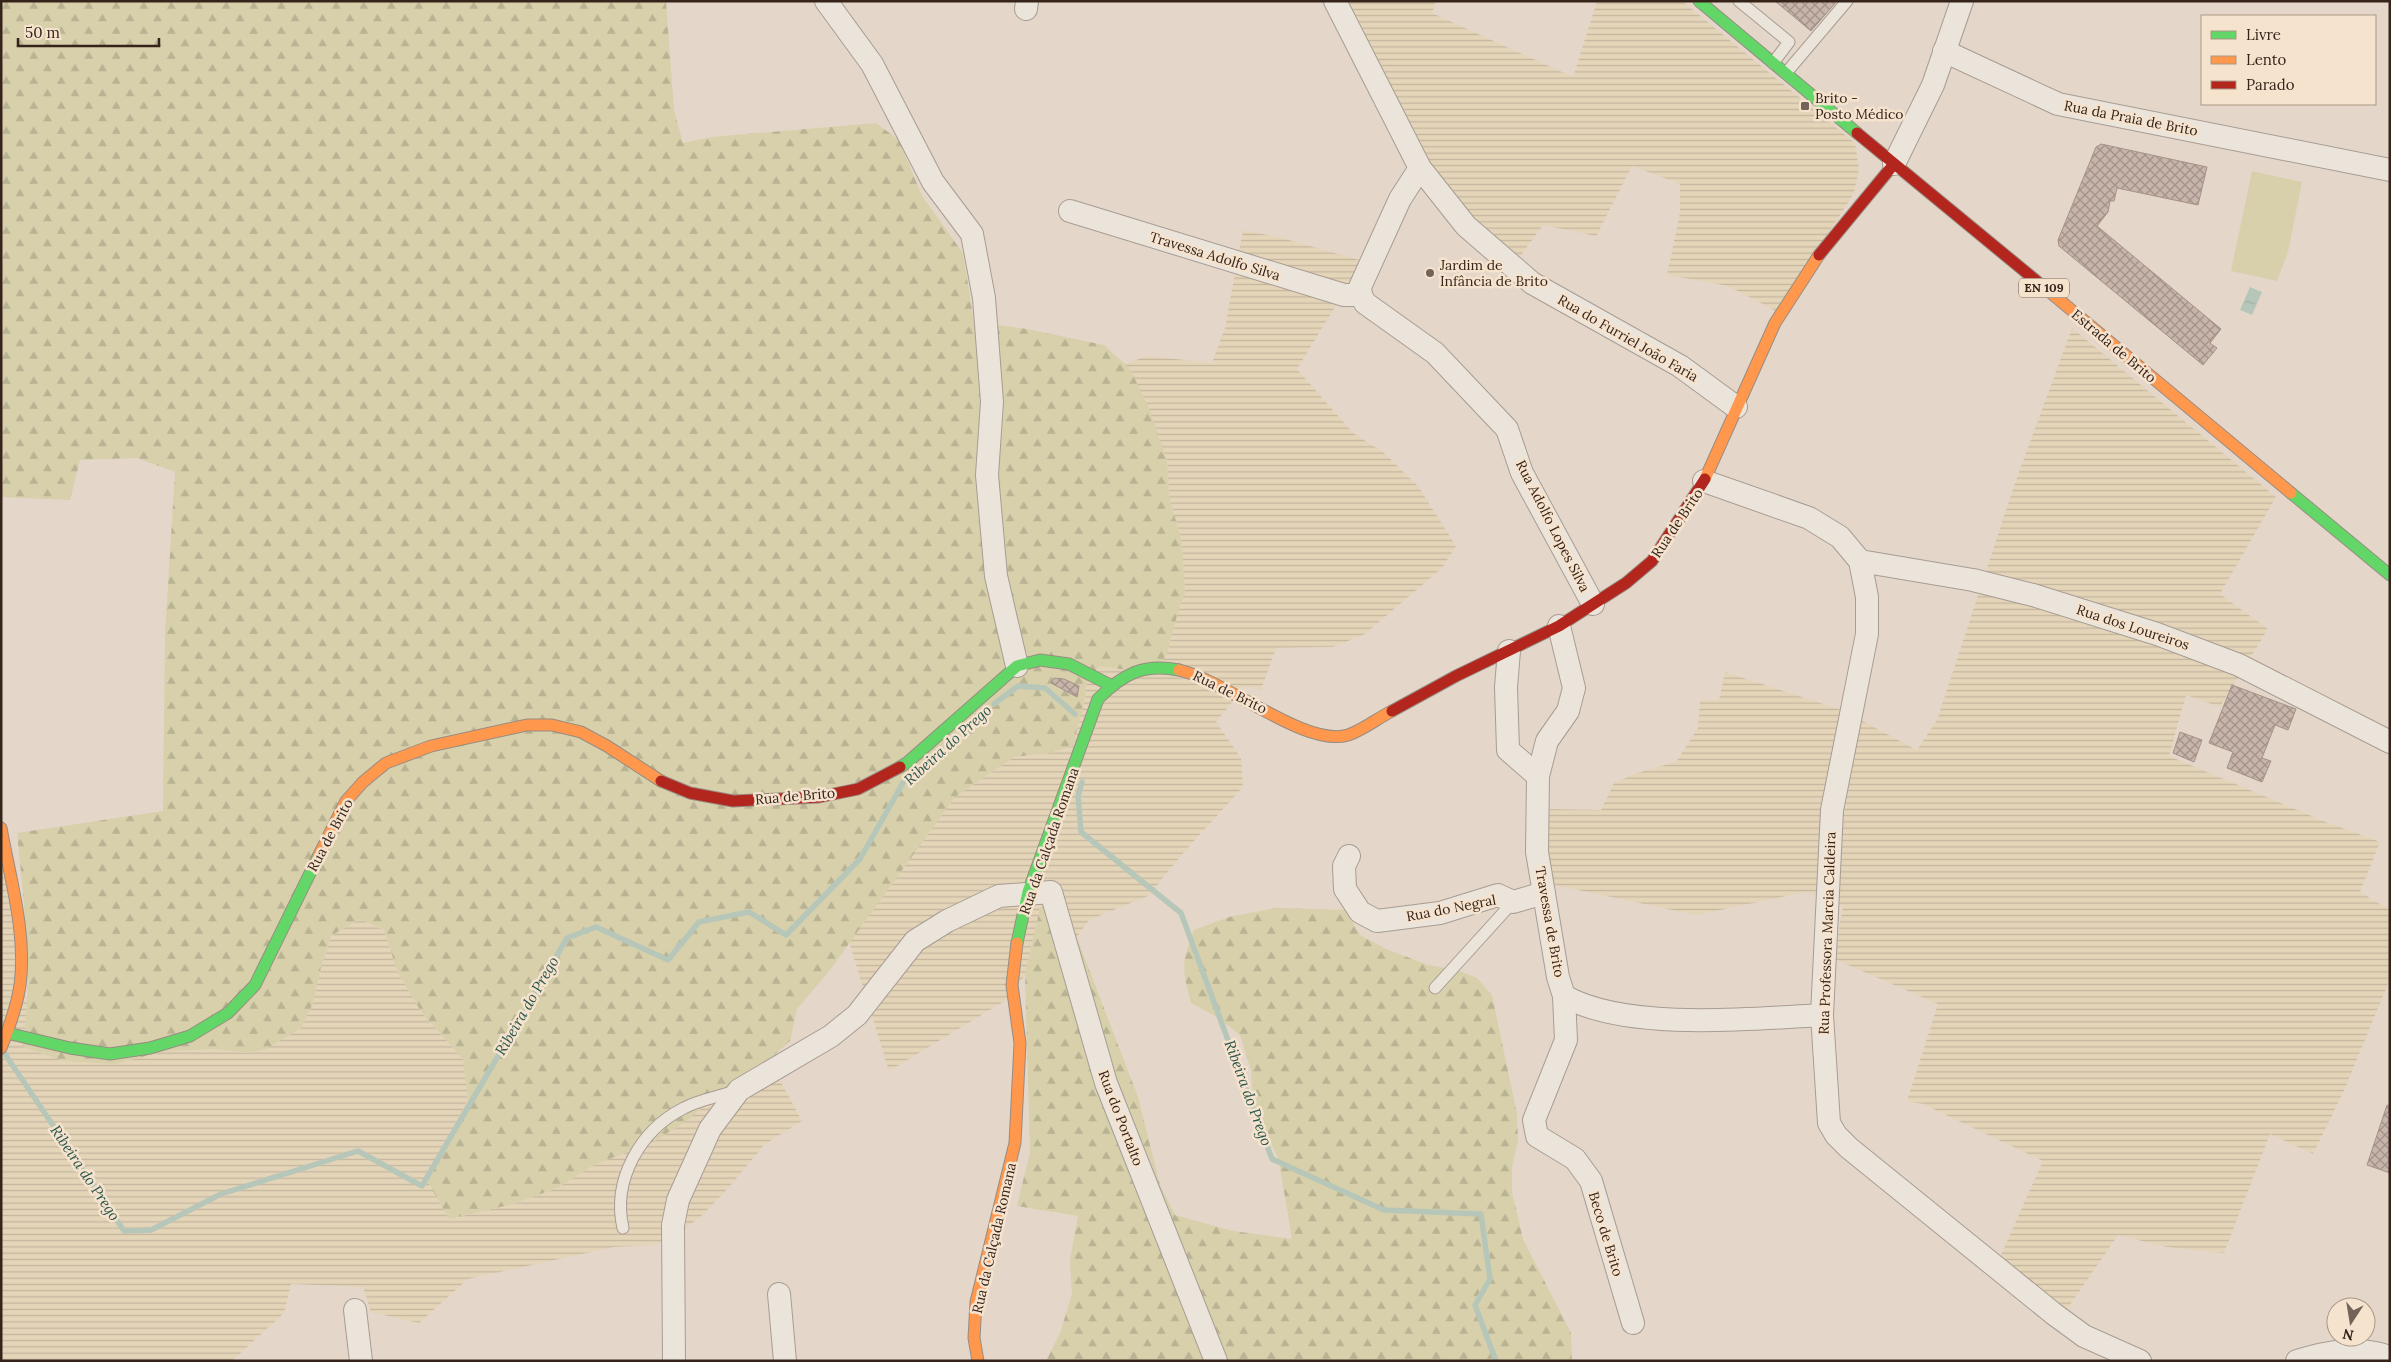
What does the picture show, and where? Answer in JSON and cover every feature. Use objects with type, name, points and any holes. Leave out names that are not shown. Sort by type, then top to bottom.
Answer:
[{"type":"street","points":[[826,1],[872,64],[933,182],[972,234],[984,298],[992,402],[987,475],[996,576],[1017,666]]},
{"type":"street","name":"Rua do Furriel João Faria","points":[[1335,1],[1420,168],[1466,226],[1532,283],[1680,366],[1736,407]]},
{"type":"street","name":"Estrada de Brito","points":[[1699,1],[2390,575]]},
{"type":"street","points":[[1894,164],[1933,85],[1962,1]]},
{"type":"street","name":"Rua da Praia de Brito","points":[[1944,51],[2058,104],[2390,170]]},
{"type":"street","name":"Rua de Brito","points":[[7,1033],[70,1048],[110,1054],[150,1048],[190,1036],[228,1012],[256,985],[346,800],[363,782],[386,763],[431,746],[527,725],[552,726],[581,732],[607,746],[660,781],[690,793],[733,801],[819,797],[858,789],[908,762],[1017,666],[1040,660],[1069,664],[1112,686],[1121,678],[1149,668],[1189,671],[1233,691],[1304,730],[1330,736],[1348,735],[1560,626],[1626,583],[1652,561],[1704,482],[1775,323],[1817,257],[1894,164]]},
{"type":"street","points":[[1361,296],[1360,287],[1400,199],[1420,168]]},
{"type":"street","name":"Travessa Adolfo Silva","points":[[1070,211],[1344,295],[1361,296]]},
{"type":"street","name":"Rua Adolfo Lopes Silva","points":[[1361,296],[1365,303],[1435,353],[1507,429],[1522,473],[1593,604]]},
{"type":"street","name":"Rua Professora Marcia Caldeira","points":[[1704,482],[1810,518],[1840,537],[1860,561],[1867,597],[1867,634],[1832,810],[1822,1016],[1826,1108],[1829,1123],[1836,1135],[1857,1154],[2054,1314],[2084,1336],[2140,1361]]},
{"type":"street","name":"Rua dos Loureiros","points":[[1860,561],[1973,580],[2033,595],[2157,634],[2239,665],[2390,742]]},
{"type":"street","name":"Travessa de Brito","points":[[1560,626],[1574,688],[1568,711],[1547,741],[1538,776],[1537,852],[1558,977],[1564,996],[1582,1006],[1642,1017],[1715,1021],[1822,1016]]},
{"type":"street","points":[[1509,651],[1506,687],[1508,750],[1538,776]]},
{"type":"street","name":"Rua da Calçada Romana","points":[[978,1361],[974,1338],[976,1302],[1015,1142],[1020,1043],[1012,985],[1017,940],[1028,892],[1098,698],[1112,686]]},
{"type":"street","points":[[1,828],[20,946],[20,984],[1,1048]]},
{"type":"street","name":"Rua do Negral","points":[[1349,856],[1344,866],[1346,889],[1360,912],[1377,921],[1440,913],[1498,895],[1513,902],[1544,893]]},
{"type":"street","points":[[674,1361],[673,1225],[678,1200],[710,1129],[739,1090],[832,1036],[856,1015],[915,941],[947,921],[999,896],[1028,892]]},
{"type":"street","name":"Rua do Portalto","points":[[1028,892],[1051,892],[1106,1083],[1216,1361]]},
{"type":"street","name":"Beco de Brito","points":[[1564,996],[1566,1040],[1534,1120],[1537,1136],[1575,1159],[1591,1181],[1632,1323]]},
{"type":"street","points":[[779,1294],[785,1361]]},
{"type":"street","points":[[355,1310],[360,1361]]},
{"type":"street","points":[[2297,1361],[2327,1352],[2357,1350],[2390,1357]]},
{"type":"lane","points":[[1739,1],[1789,42],[1773,63]]},
{"type":"lane","points":[[1786,73],[1847,1]]},
{"type":"lane","points":[[1435,988],[1513,902]]},
{"type":"lane","points":[[623,1228],[620,1215],[624,1181],[630,1159],[661,1124],[684,1108],[739,1090]]},
{"type":"shaded area","points":[[1347,1],[1436,1],[1432,13],[1573,77],[1597,1],[1682,1],[1855,143],[1859,169],[1854,193],[1778,312],[1728,286],[1667,275],[1680,213],[1680,184],[1632,166],[1596,236],[1543,225],[1516,262],[1462,208],[1434,171]]},
{"type":"shaded area","points":[[1243,230],[1282,238],[1363,261],[1297,369],[1353,433],[1383,452],[1418,486],[1456,546],[1442,568],[1365,634],[1333,647],[1276,648],[1261,690],[1245,686],[1216,722],[1241,758],[1243,787],[1184,852],[1148,896],[1089,920],[1076,938],[1052,901],[1040,908],[1025,975],[1008,999],[889,1071],[849,942],[955,797],[1014,757],[1049,753],[1073,746],[1085,698],[1087,680],[1099,666],[1133,671],[1167,653],[1179,607],[1185,593],[1182,543],[1169,496],[1167,461],[1130,369],[1124,364],[1148,356],[1212,363],[1225,328]]},
{"type":"shaded area","points":[[2072,328],[2276,497],[2220,594],[2268,629],[2220,707],[2186,695],[2169,756],[2321,820],[2380,842],[2360,892],[2390,910],[2390,979],[2343,1093],[2313,1154],[2270,1134],[2224,1253],[2167,1247],[2118,1235],[2063,1315],[1995,1268],[2043,1161],[1923,1104],[1907,1101],[1938,1004],[1834,959],[1843,906],[1806,892],[1696,915],[1545,883],[1545,809],[1601,810],[1614,783],[1637,773],[1676,762],[1698,728],[1700,700],[1719,700],[1725,672],[1842,710],[1917,750],[1937,720],[2015,483]]},
{"type":"shaded area","points":[[1,859],[28,1010],[23,1047],[64,1061],[165,1051],[217,1049],[246,1053],[265,1049],[301,1028],[313,1003],[321,967],[331,936],[359,919],[384,930],[398,973],[422,1013],[463,1059],[468,1099],[428,1182],[449,1219],[513,1204],[557,1188],[594,1165],[655,1141],[769,1060],[802,1121],[765,1144],[723,1194],[699,1218],[675,1236],[656,1245],[614,1247],[468,1279],[419,1323],[371,1312],[363,1287],[291,1284],[284,1313],[232,1361],[1,1361]]},
{"type":"green space","points":[[1,1],[666,1],[674,110],[683,143],[711,137],[876,123],[899,140],[922,196],[963,253],[974,322],[1027,329],[1104,345],[1130,369],[1149,408],[1167,461],[1169,496],[1182,543],[1185,593],[1167,653],[1156,672],[1100,666],[1087,680],[1085,698],[1073,746],[1049,753],[1014,757],[955,797],[827,974],[797,1009],[790,1041],[752,1075],[722,1092],[686,1121],[655,1141],[594,1165],[557,1188],[513,1204],[449,1219],[428,1182],[468,1099],[463,1059],[422,1013],[398,973],[384,930],[359,919],[331,936],[321,967],[313,1003],[301,1028],[266,1049],[245,1053],[217,1049],[165,1051],[115,1064],[64,1061],[23,1047],[26,1020],[27,967],[25,913],[17,833],[163,811],[165,634],[175,472],[137,458],[80,460],[70,500],[1,497]]},
{"type":"green space","points":[[2252,171],[2302,182],[2288,252],[2277,281],[2231,271]]},
{"type":"green space","points":[[1052,900],[1060,909],[1079,943],[1138,1097],[1160,1185],[1175,1215],[1233,1231],[1292,1239],[1279,1161],[1253,1100],[1251,1070],[1240,1035],[1217,1017],[1191,1003],[1184,966],[1194,930],[1229,917],[1276,908],[1345,910],[1360,935],[1386,949],[1428,965],[1457,970],[1477,978],[1492,995],[1517,1114],[1518,1140],[1512,1167],[1512,1192],[1523,1239],[1571,1333],[1572,1361],[1046,1361],[1060,1333],[1072,1294],[1070,1260],[1078,1216],[1017,1206],[1030,1152],[1025,975],[1040,908]]},
{"type":"water","points":[[2250,287],[2262,292],[2252,315],[2240,310]]},
{"type":"building","points":[[1775,1],[1837,1],[1811,31]]},
{"type":"building","points":[[2101,144],[2207,167],[2198,205],[2117,188],[2114,201],[2110,201],[2108,212],[2097,226],[2221,329],[2210,343],[2217,348],[2203,365],[2059,246],[2058,240],[2096,147]]},
{"type":"building","points":[[1054,678],[1064,679],[1079,686],[1077,697],[1051,683]]},
{"type":"building","points":[[2232,685],[2296,709],[2288,730],[2275,725],[2262,758],[2271,761],[2262,782],[2227,768],[2233,752],[2209,743]]},
{"type":"building","points":[[2180,732],[2202,740],[2194,762],[2173,753]]},
{"type":"building","points":[[2387,1105],[2390,1106],[2390,1173],[2367,1165]]},
{"type":"waterway","name":"Ribeira do Prego","points":[[994,704],[1018,686],[1045,688],[1075,714]]},
{"type":"waterway","name":"Ribeira do Prego","points":[[5,1054],[124,1231],[151,1230],[221,1194],[358,1151],[422,1186],[567,938],[596,927],[668,960],[699,922],[749,912],[786,935],[860,859],[904,781],[913,774]]},
{"type":"waterway","name":"Ribeira do Prego","points":[[1082,782],[1078,796],[1081,832],[1181,913],[1272,1159],[1384,1210],[1481,1214],[1490,1279],[1475,1305],[1496,1361]]},
{"type":"traffic: fast","points":[[1699,1],[1857,133]]},
{"type":"traffic: fast","points":[[2291,493],[2390,575]]},
{"type":"traffic: fast","points":[[900,767],[1017,666],[1040,660],[1069,664],[1112,686]]},
{"type":"traffic: fast","points":[[1017,943],[1028,892],[1098,699],[1116,683],[1134,672],[1155,668],[1179,670]]},
{"type":"traffic: fast","points":[[7,1033],[70,1048],[110,1054],[150,1048],[190,1036],[228,1013],[255,985],[318,857]]},
{"type":"traffic: slow","points":[[1705,479],[1775,323],[1819,255]]},
{"type":"traffic: slow","points":[[2045,288],[2291,493]]},
{"type":"traffic: slow","points":[[1179,670],[1198,676],[1289,723],[1311,732],[1331,736],[1354,733],[1392,711]]},
{"type":"traffic: slow","points":[[318,857],[346,801],[363,782],[386,763],[431,746],[527,725],[552,725],[581,732],[607,746],[661,781]]},
{"type":"traffic: slow","points":[[1,828],[16,906],[22,966],[17,1001],[1,1048]]},
{"type":"traffic: slow","points":[[978,1361],[974,1338],[976,1302],[1015,1143],[1020,1043],[1012,985],[1017,943]]},
{"type":"traffic: jam","points":[[1857,133],[2045,288]]},
{"type":"traffic: jam","points":[[1819,255],[1894,164]]},
{"type":"traffic: jam","points":[[1392,711],[1456,676],[1559,626],[1626,583],[1652,561],[1705,479]]},
{"type":"traffic: jam","points":[[661,781],[690,793],[733,801],[819,797],[858,789],[900,767]]},
{"type":"place","name":"Brito - Posto Médico","points":[[1805,106]]},
{"type":"place","name":"Jardim de Infância de Brito","points":[[1430,273]]}]
